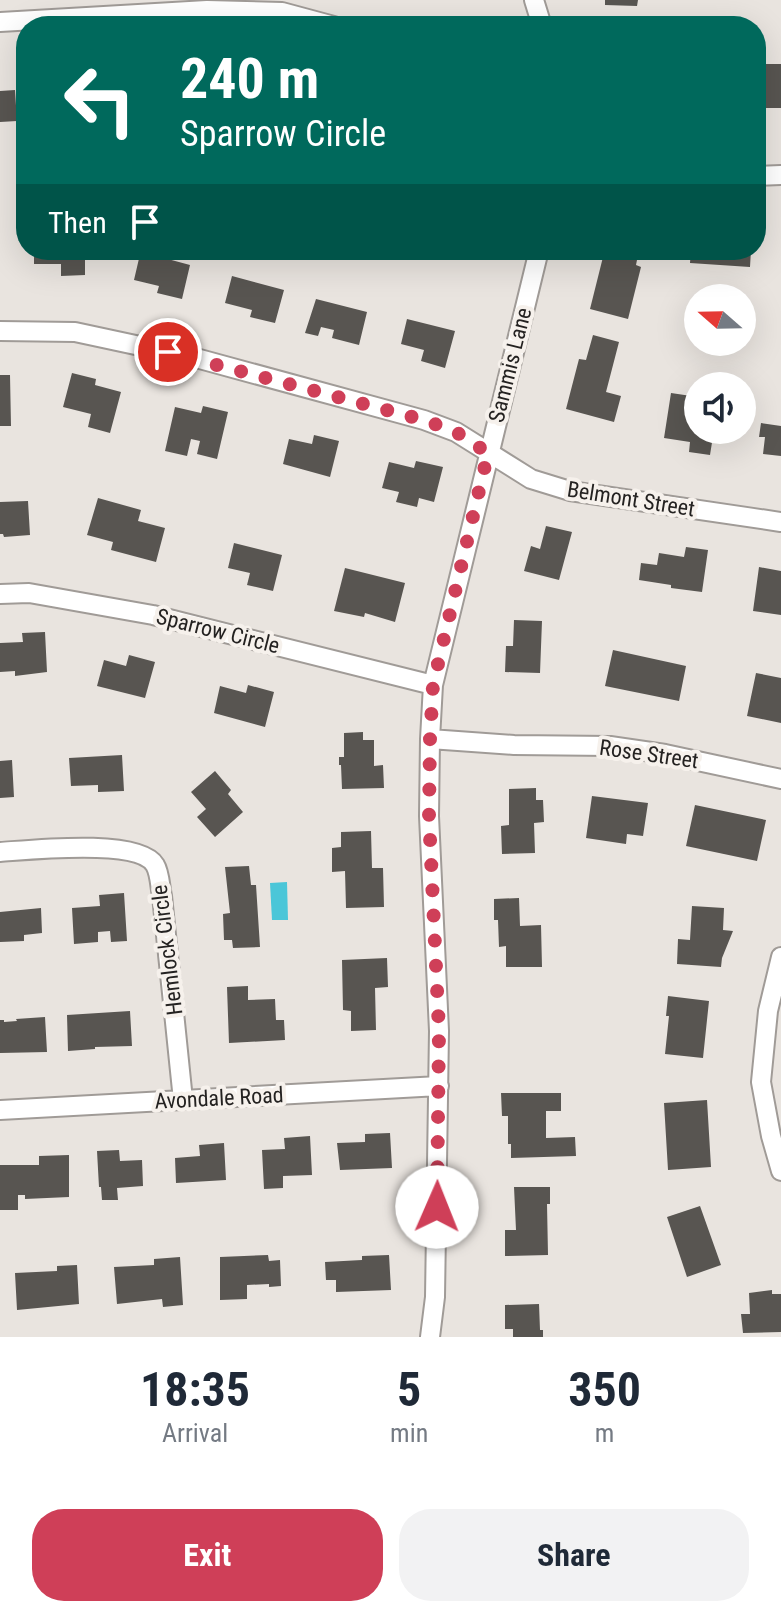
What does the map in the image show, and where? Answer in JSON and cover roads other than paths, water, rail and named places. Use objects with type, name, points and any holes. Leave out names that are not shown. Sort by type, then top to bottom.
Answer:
[{"type":"street","points":[[104,16],[207,10],[282,12],[297,16]]},
{"type":"street","name":"Sammis Lane","points":[[430,1337],[435,1297],[439,1086],[429,816],[433,685],[536,260]]},
{"type":"street","points":[[0,331],[75,332],[196,358],[424,420],[456,432],[488,453]]},
{"type":"street","name":"Belmont Street","points":[[488,453],[531,479],[570,491],[781,522]]},
{"type":"street","name":"Sparrow Circle","points":[[0,594],[29,593],[153,615],[433,685]]},
{"type":"street","name":"Rose Street","points":[[430,739],[514,745],[610,746],[665,754],[781,779]]},
{"type":"street","name":"Hemlock Circle","points":[[0,852],[104,847],[138,853],[155,865],[162,896],[183,1100]]},
{"type":"street","points":[[781,957],[768,1011],[761,1082],[781,1171]]},
{"type":"street","name":"Avondale Road","points":[[0,1110],[439,1086]]},
{"type":"water","points":[[287,882],[288,920],[272,920],[270,883]]}]
